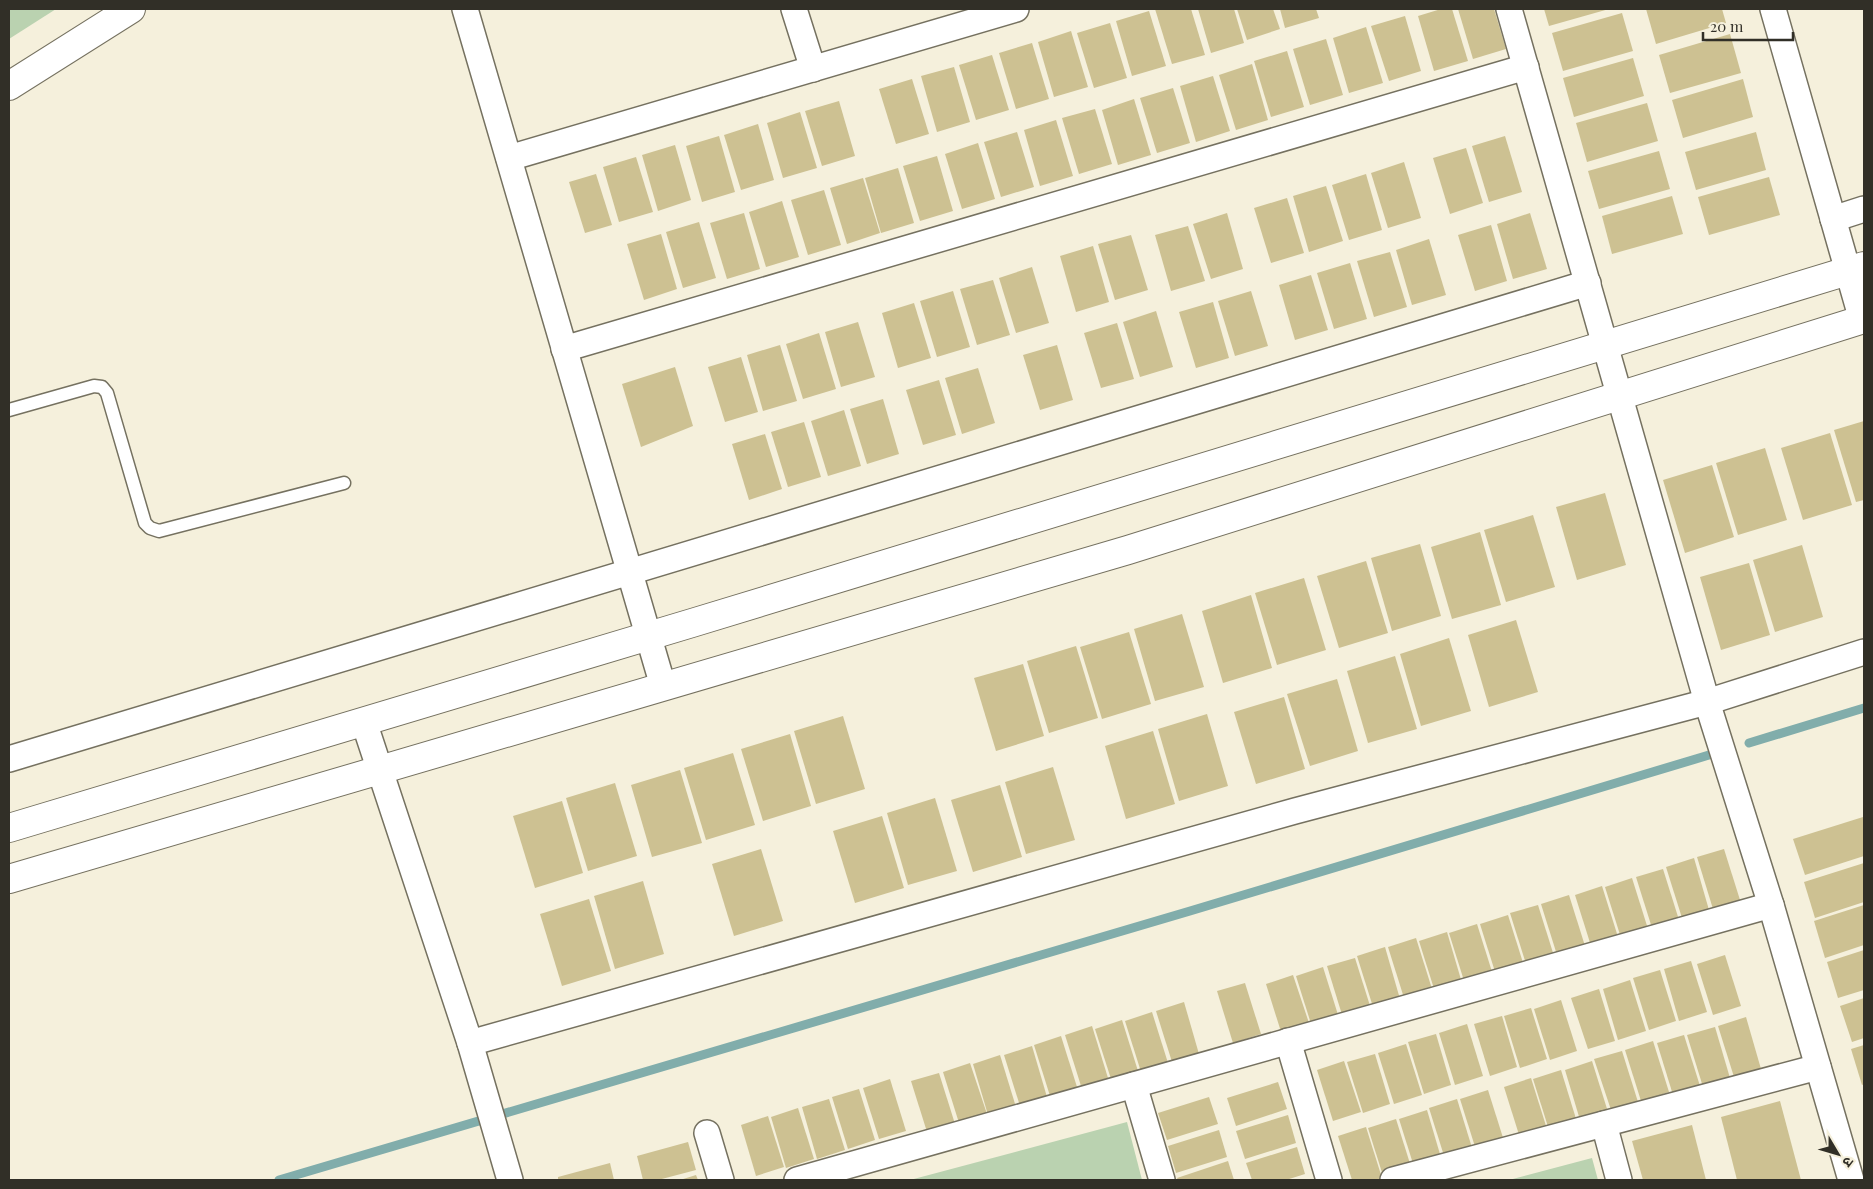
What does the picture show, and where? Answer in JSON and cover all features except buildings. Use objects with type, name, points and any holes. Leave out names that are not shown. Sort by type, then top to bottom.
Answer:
[{"type":"street","points":[[9,86],[131,9]]},
{"type":"street","points":[[794,9],[813,69]]},
{"type":"street","points":[[509,158],[1016,9]]},
{"type":"street","points":[[1509,9],[1708,702],[1771,904],[1851,1180]]},
{"type":"street","points":[[9,879],[1128,550],[1863,320],[1856,268],[1833,219],[1772,9]]},
{"type":"street","points":[[471,10],[509,158],[663,686]]},
{"type":"street","points":[[564,349],[1526,67]]},
{"type":"street","points":[[1833,219],[1864,209]]},
{"type":"street","points":[[9,828],[648,636],[1856,268]]},
{"type":"street","points":[[9,759],[1588,283]]},
{"type":"street","points":[[470,1043],[1295,811],[1708,702],[1864,652]]},
{"type":"street","points":[[364,722],[470,1043],[510,1180]]},
{"type":"street","points":[[797,1180],[1771,904]]},
{"type":"street","points":[[1288,1041],[1329,1180]]},
{"type":"street","points":[[1393,1180],[1818,1067]]},
{"type":"street","points":[[1134,1085],[1162,1180]]},
{"type":"street","points":[[1604,1124],[1619,1180]]},
{"type":"street","points":[[707,1133],[721,1180]]},
{"type":"lane","points":[[9,410],[94,386],[102,387],[107,393],[145,523],[150,528],[159,531],[344,483]]},
{"type":"green space","points":[[9,9],[56,9],[9,39]]},
{"type":"green space","points":[[1127,1122],[1142,1180],[910,1180]]},
{"type":"green space","points":[[1592,1158],[1598,1180],[1509,1180]]},
{"type":"waterway","points":[[1749,743],[1864,708]]},
{"type":"waterway","points":[[279,1180],[1190,911],[1709,755]]}]
